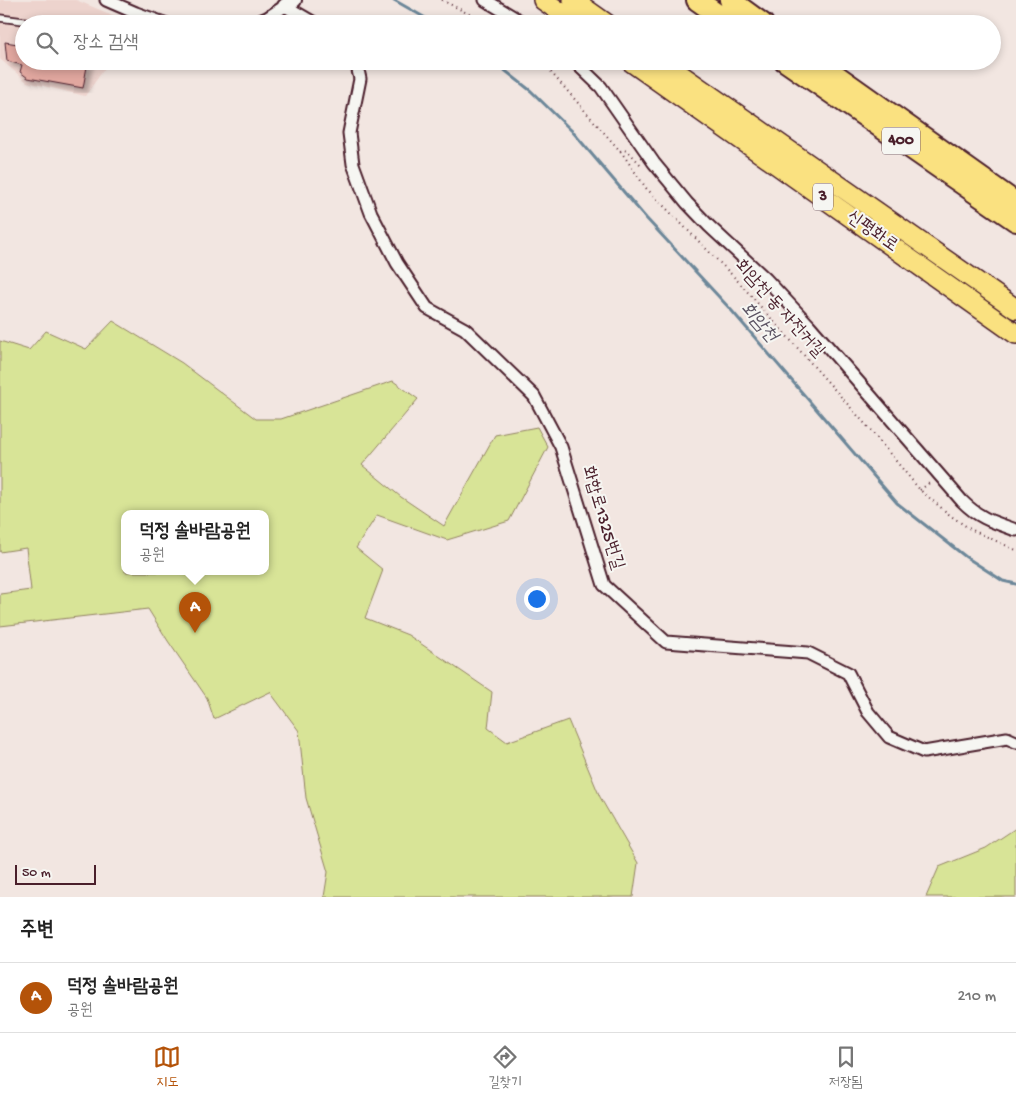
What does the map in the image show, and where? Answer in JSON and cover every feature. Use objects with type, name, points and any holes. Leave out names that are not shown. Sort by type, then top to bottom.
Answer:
[{"type":"highway","points":[[543,0],[564,15]]},
{"type":"highway","points":[[573,0],[594,15]]},
{"type":"highway","points":[[697,0],[718,15]]},
{"type":"highway","points":[[730,0],[751,15]]},
{"type":"highway","name":"신평화로","points":[[643,70],[1016,334]]},
{"type":"highway","name":"신평화로","points":[[674,70],[1016,309]]},
{"type":"highway","name":"400","points":[[798,70],[1016,221]]},
{"type":"highway","name":"400","points":[[829,70],[1016,203]]},
{"type":"street","points":[[106,0],[142,15]]},
{"type":"street","points":[[485,0],[509,15]]},
{"type":"street","points":[[271,15],[289,3],[304,15]]},
{"type":"street","name":"화합로1325번길","points":[[358,70],[360,79],[349,133],[353,164],[371,213],[397,263],[427,308],[465,329],[534,396],[561,447],[604,585],[666,642],[808,653],[848,672],[868,712],[889,736],[924,752],[1006,738],[1016,742]]},
{"type":"street","points":[[583,70],[601,88],[654,163],[687,203],[766,279],[975,514],[991,522],[1016,530]]},
{"type":"lane","points":[[0,18],[15,20]]},
{"type":"path","points":[[442,0],[471,15]]},
{"type":"path","name":"회암천 동 자전거길","points":[[549,70],[622,153],[646,188],[736,279],[867,426],[920,490],[970,530],[1016,550]]},
{"type":"path","points":[[920,490],[939,474]]},
{"type":"shaded area","points":[[0,0],[76,0],[112,15],[15,15],[15,70],[104,70],[85,96],[27,82],[0,59]]},
{"type":"green space","points":[[113,321],[182,363],[256,419],[281,419],[393,381],[418,399],[362,465],[401,497],[444,526],[495,435],[537,427],[548,447],[509,521],[447,540],[377,515],[356,548],[383,570],[365,618],[408,635],[492,692],[488,728],[507,742],[568,720],[600,797],[638,863],[633,897],[324,897],[328,872],[306,798],[299,731],[270,692],[214,719],[207,698],[148,609],[0,626],[0,594],[31,590],[26,548],[0,552],[0,341],[29,350],[46,331],[86,349]]},
{"type":"green space","points":[[1016,828],[1016,897],[926,897],[939,867],[986,848]]},
{"type":"building","points":[[5,42],[15,44],[15,63],[7,61]]},
{"type":"building","points":[[21,70],[86,70],[83,88],[28,78],[20,72]]},
{"type":"waterway","name":"회암천","points":[[394,0],[420,15]]},
{"type":"waterway","name":"회암천","points":[[504,70],[531,91],[572,131],[646,218],[732,311],[897,503],[966,557],[1003,581],[1016,584]]},
{"type":"place","name":"덕정 솔바람공원","points":[[195,633]]}]
